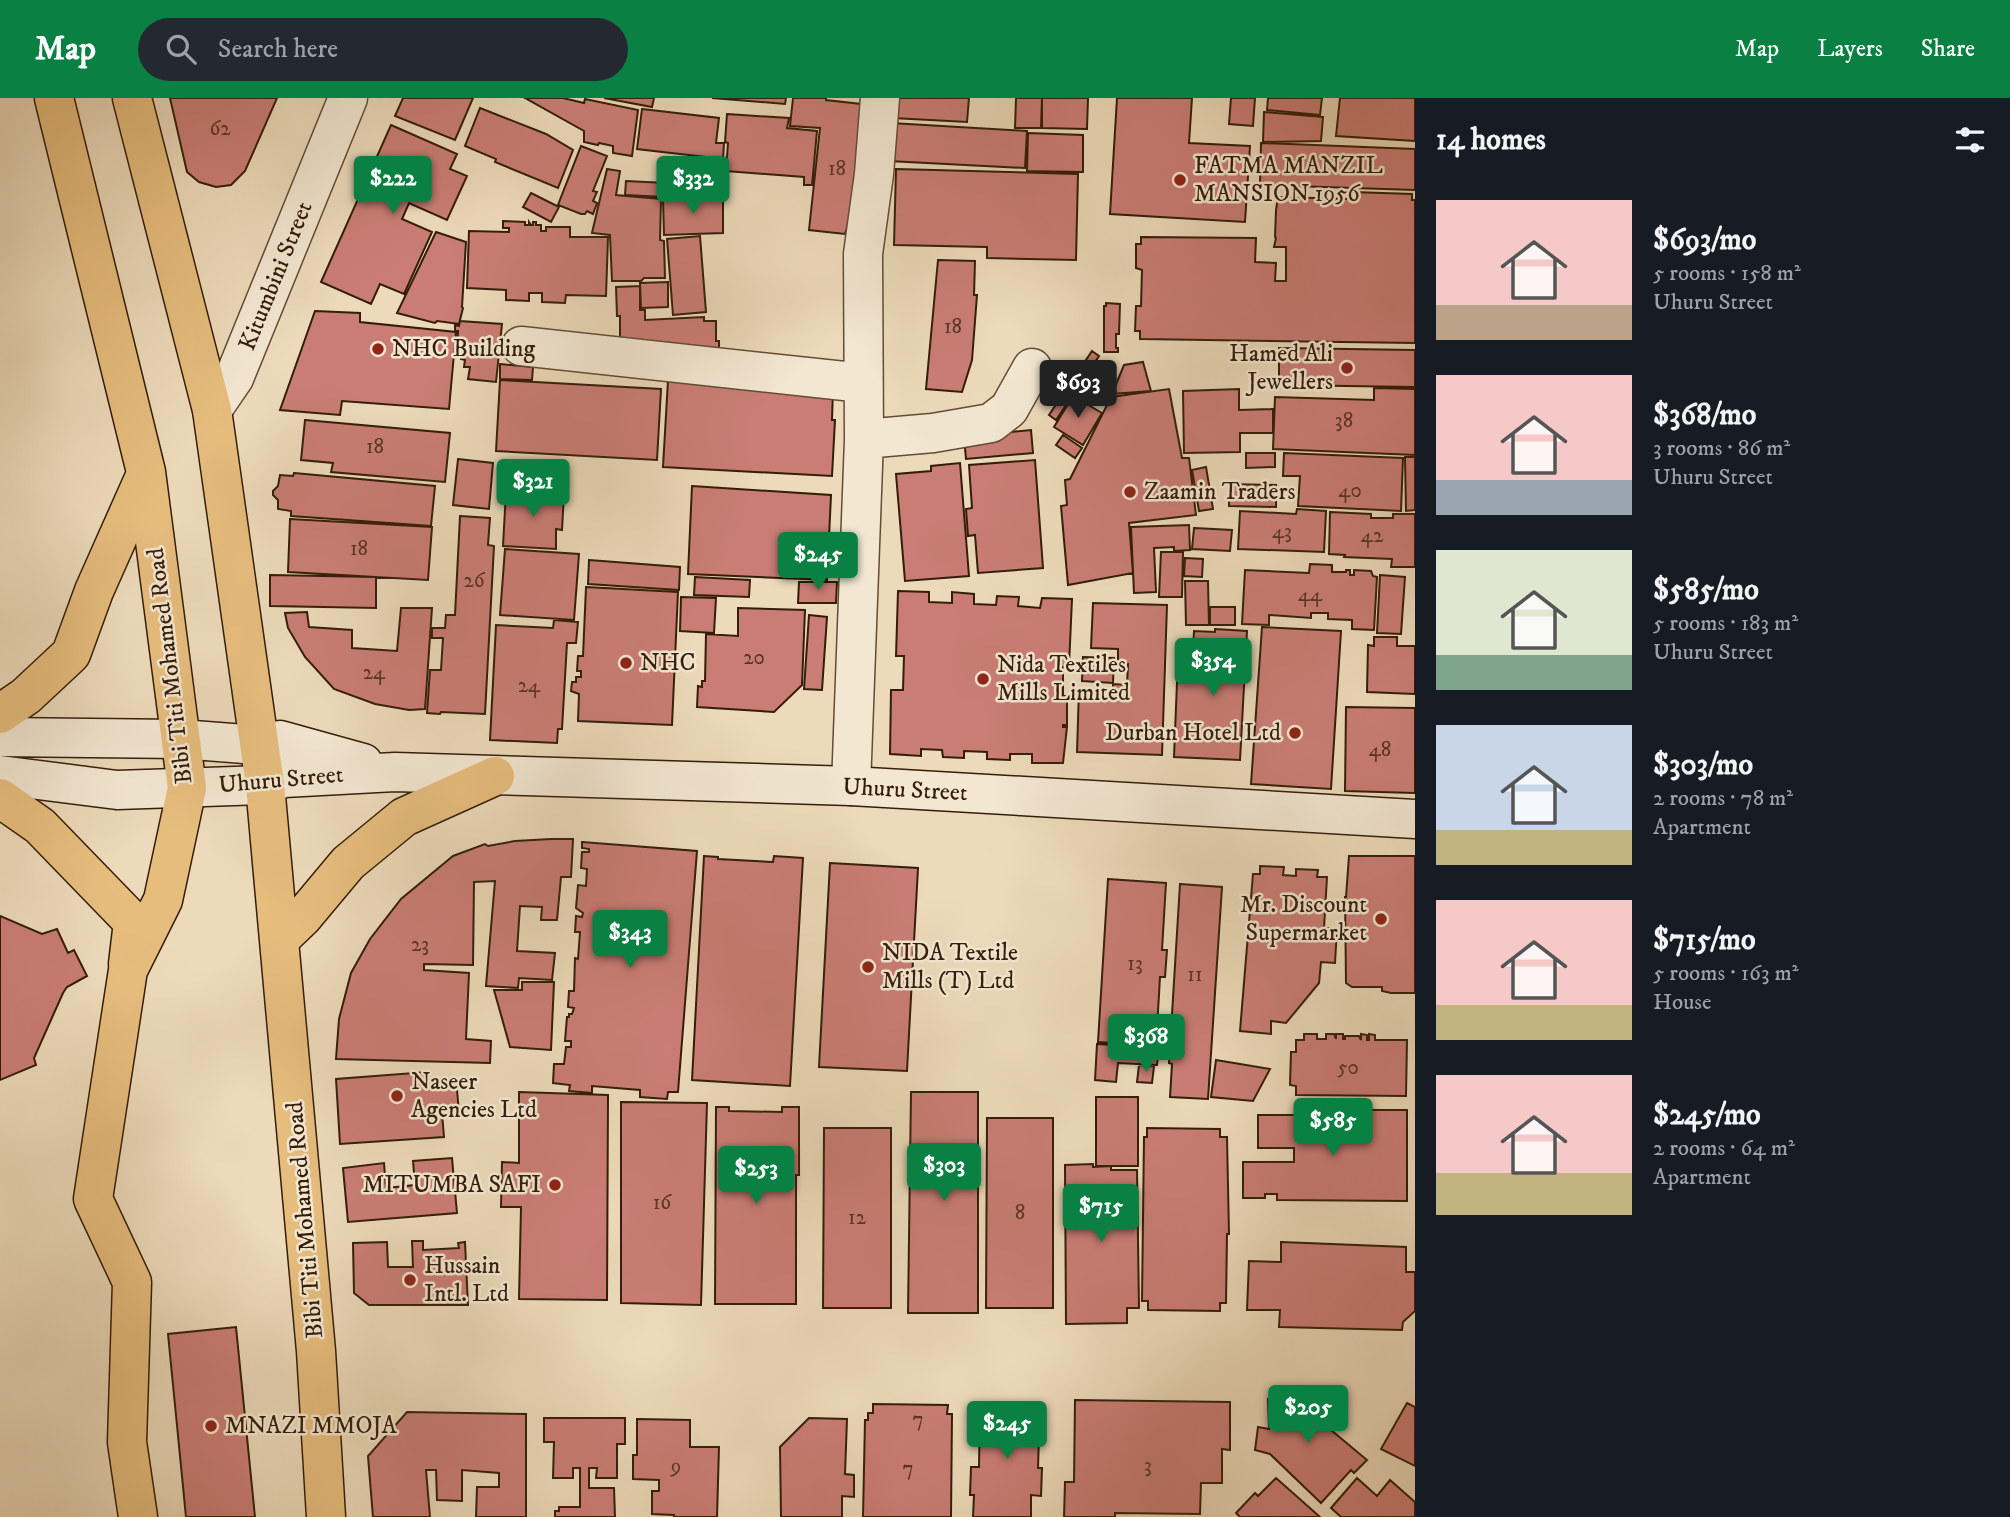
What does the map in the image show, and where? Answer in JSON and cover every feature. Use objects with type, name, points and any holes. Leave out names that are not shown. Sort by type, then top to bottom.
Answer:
[{"type":"highway","name":"Bibi Titi Mohamed Road","points":[[54,98],[146,472],[187,788],[163,900],[128,970],[93,1199],[132,1282],[127,1443],[138,1517]]},
{"type":"highway","name":"Bibi Titi Mohamed Road","points":[[132,98],[212,410],[265,785],[316,1351],[326,1517]]},
{"type":"highway","points":[[0,714],[26,696],[71,654],[94,591],[146,472]]},
{"type":"highway","points":[[280,939],[302,918],[348,863],[404,817],[495,776]]},
{"type":"highway","points":[[0,798],[40,826],[133,922],[128,970]]},
{"type":"main road","name":"Kitumbini Street","points":[[212,410],[234,378],[348,98]]},
{"type":"main road","points":[[851,786],[864,439],[863,254],[874,174],[880,98]]},
{"type":"main road","points":[[521,346],[863,383]]},
{"type":"main road","points":[[864,439],[933,433],[991,423],[1009,409],[1032,368]]},
{"type":"main road","name":"Uhuru Street","points":[[0,737],[180,739],[258,745],[280,740],[395,772]]},
{"type":"main road","name":"Uhuru Street","points":[[0,775],[117,790],[265,785],[284,778],[395,772],[851,786],[1415,819]]},
{"type":"building","points":[[170,98],[277,98],[245,171],[231,185],[216,187],[199,182],[187,172]]},
{"type":"building","points":[[403,98],[473,98],[455,140],[395,116]]},
{"type":"building","points":[[525,98],[563,98],[584,103],[585,99],[638,110],[632,156],[613,153],[613,146],[584,142],[584,131]]},
{"type":"building","points":[[604,98],[654,98],[652,107]]},
{"type":"building","points":[[712,98],[786,98],[785,104]]},
{"type":"building","points":[[793,98],[826,98],[861,104],[856,199],[845,234],[809,230],[820,128],[790,126]]},
{"type":"building","points":[[894,98],[969,98],[967,122],[893,118]]},
{"type":"building","points":[[1016,98],[1042,98],[1041,128],[1015,128]]},
{"type":"building","points":[[1042,98],[1088,98],[1087,129],[1042,128]]},
{"type":"building","name":"FATMA MANZIL MANSION 1956","points":[[1117,98],[1192,98],[1189,143],[1250,146],[1245,222],[1110,214]]},
{"type":"building","points":[[1231,98],[1255,98],[1253,126],[1229,124]]},
{"type":"building","points":[[1268,98],[1322,98],[1320,115],[1267,110]]},
{"type":"building","points":[[1340,98],[1415,98],[1415,141],[1336,136]]},
{"type":"building","points":[[480,108],[546,134],[573,150],[558,188],[495,162],[496,159],[465,146]]},
{"type":"building","points":[[642,109],[719,118],[716,143],[724,143],[723,159],[637,149]]},
{"type":"building","points":[[1264,112],[1323,117],[1321,141],[1263,142]]},
{"type":"building","points":[[727,114],[789,118],[787,128],[817,131],[812,185],[804,185],[804,177],[726,171]]},
{"type":"building","points":[[891,123],[1027,131],[1025,168],[889,161]]},
{"type":"building","points":[[391,125],[457,154],[450,169],[467,176],[447,220],[409,203],[402,219],[432,232],[404,294],[380,284],[371,304],[321,282]]},
{"type":"building","points":[[1028,133],[1083,135],[1083,172],[1027,171]]},
{"type":"building","points":[[1261,143],[1415,149],[1415,190],[1260,185]]},
{"type":"building","points":[[581,146],[607,156],[593,191],[597,192],[593,201],[597,203],[593,214],[587,211],[581,214],[558,205]]},
{"type":"building","points":[[607,169],[620,171],[616,195],[661,199],[660,240],[664,241],[665,278],[612,281],[610,235],[592,233]]},
{"type":"building","points":[[896,169],[1078,174],[1076,260],[987,258],[987,247],[894,245]]},
{"type":"building","points":[[626,181],[685,184],[684,198],[625,195]]},
{"type":"building","points":[[1352,192],[1412,194],[1412,200],[1415,200],[1415,343],[1140,339],[1140,331],[1135,331],[1136,306],[1141,306],[1142,270],[1136,268],[1136,244],[1141,244],[1141,237],[1256,238],[1255,262],[1276,263],[1275,281],[1286,281],[1286,247],[1274,247],[1278,197],[1352,199]]},
{"type":"building","points":[[531,193],[559,207],[551,222],[523,207]]},
{"type":"building","points":[[723,198],[723,233],[664,235],[663,199]]},
{"type":"building","points":[[503,221],[525,222],[525,225],[529,225],[529,222],[533,225],[533,222],[536,222],[536,225],[541,225],[541,231],[546,231],[546,227],[570,227],[570,237],[608,237],[606,296],[566,295],[565,303],[542,302],[542,293],[529,293],[529,301],[506,300],[506,290],[467,288],[469,231],[509,232],[509,228],[503,228]]},
{"type":"building","points":[[436,232],[466,242],[463,308],[459,324],[435,323],[397,313]]},
{"type":"building","points":[[700,236],[706,312],[673,315],[667,239]]},
{"type":"building","points":[[938,260],[975,261],[974,295],[977,295],[972,360],[962,392],[926,389]]},
{"type":"building","points":[[668,282],[668,307],[641,308],[640,283]]},
{"type":"building","points":[[640,286],[640,310],[645,310],[645,320],[704,317],[704,321],[716,321],[719,352],[620,346],[616,287]]},
{"type":"building","points":[[1106,303],[1120,304],[1119,334],[1116,334],[1118,352],[1104,352]]},
{"type":"building","name":"NHC Building","points":[[315,311],[360,313],[360,322],[456,332],[449,409],[342,401],[340,415],[280,410]]},
{"type":"building","points":[[460,321],[502,324],[496,382],[468,379],[470,367],[464,367],[462,351],[457,350],[458,331],[455,331],[455,325],[459,326]]},
{"type":"building","name":"Hamed Ali Jewellers","points":[[1279,348],[1415,350],[1415,387],[1279,385]]},
{"type":"building","points":[[1092,351],[1099,356],[1056,420],[1049,415]]},
{"type":"building","points":[[1143,362],[1151,391],[1112,394],[1124,365]]},
{"type":"building","points":[[500,364],[533,367],[532,380],[500,379]]},
{"type":"building","points":[[500,380],[661,389],[657,460],[496,451]]},
{"type":"building","points":[[668,380],[833,389],[832,420],[835,420],[832,476],[663,467]]},
{"type":"building","points":[[1374,388],[1415,389],[1415,455],[1273,449],[1275,397],[1374,400]]},
{"type":"building","name":"Zaamin Traders","points":[[1169,389],[1182,458],[1189,458],[1196,515],[1129,523],[1133,573],[1068,585],[1061,506],[1067,505],[1065,480],[1070,479],[1111,397]]},
{"type":"building","points":[[1239,389],[1239,410],[1273,409],[1273,433],[1240,433],[1240,452],[1184,453],[1183,391]]},
{"type":"building","points":[[1073,396],[1102,413],[1083,445],[1054,427]]},
{"type":"building","points":[[305,420],[450,433],[445,482],[331,472],[333,463],[301,460]]},
{"type":"building","points":[[1031,430],[1033,453],[966,459],[964,437]]},
{"type":"building","points":[[1063,435],[1082,448],[1075,458],[1056,445]]},
{"type":"building","points":[[1246,453],[1275,453],[1275,467],[1246,468]]},
{"type":"building","points":[[1284,453],[1403,458],[1401,511],[1298,506],[1300,476],[1283,476]]},
{"type":"building","points":[[1405,457],[1415,457],[1415,510],[1406,511]]},
{"type":"building","points":[[458,459],[493,463],[489,509],[453,505]]},
{"type":"building","points":[[1035,460],[1043,568],[978,573],[975,535],[968,536],[966,509],[972,508],[969,465]]},
{"type":"building","points":[[960,463],[969,576],[905,581],[896,474],[931,471],[931,466]]},
{"type":"building","points":[[1206,467],[1213,509],[1199,511],[1192,470]]},
{"type":"building","points":[[294,473],[435,486],[431,526],[291,516],[291,511],[278,509],[278,500],[273,491],[278,486],[280,475],[293,476]]},
{"type":"building","points":[[1229,484],[1276,485],[1276,507],[1229,506]]},
{"type":"building","points":[[692,486],[831,495],[827,580],[688,574]]},
{"type":"building","points":[[506,491],[564,494],[562,530],[556,529],[556,549],[503,546]]},
{"type":"building","points":[[1297,509],[1326,511],[1324,552],[1238,549],[1240,511],[1296,514]]},
{"type":"building","points":[[1330,512],[1371,514],[1371,518],[1415,514],[1415,567],[1391,567],[1392,559],[1329,554]]},
{"type":"building","points":[[460,516],[490,518],[488,545],[494,546],[485,714],[427,713],[430,670],[441,670],[443,638],[432,638],[432,628],[445,628],[446,615],[455,615]]},
{"type":"building","points":[[290,519],[432,527],[428,580],[288,572]]},
{"type":"building","points":[[1189,525],[1190,550],[1174,551],[1174,547],[1154,548],[1156,592],[1134,593],[1131,527]]},
{"type":"building","points":[[1194,528],[1232,530],[1230,551],[1192,549]]},
{"type":"building","points":[[505,549],[579,554],[574,620],[500,615]]},
{"type":"building","points":[[1161,552],[1183,552],[1182,597],[1159,597]]},
{"type":"building","points":[[1185,558],[1203,559],[1202,577],[1184,576]]},
{"type":"building","points":[[589,560],[680,567],[679,590],[588,584]]},
{"type":"building","points":[[1310,564],[1332,565],[1332,572],[1350,570],[1350,575],[1354,575],[1354,570],[1371,571],[1373,576],[1377,577],[1374,630],[1352,629],[1352,620],[1328,619],[1328,613],[1311,613],[1311,618],[1269,615],[1269,625],[1242,624],[1245,570],[1309,573]]},
{"type":"building","points":[[270,575],[376,577],[376,608],[270,606]]},
{"type":"building","points":[[1380,575],[1405,577],[1401,634],[1377,633]]},
{"type":"building","points":[[695,577],[750,580],[749,597],[694,595]]},
{"type":"building","points":[[1185,581],[1208,581],[1209,625],[1186,625]]},
{"type":"building","points":[[799,582],[837,582],[836,603],[798,603]]},
{"type":"building","name":"NHC","points":[[586,587],[678,592],[672,725],[578,721],[579,694],[571,691],[572,682],[576,682],[576,677],[581,677],[581,671],[577,671],[578,656],[583,656]]},
{"type":"building","name":"Nida Textiles Mills Limited","points":[[898,591],[929,592],[929,602],[952,603],[952,592],[974,594],[974,604],[996,605],[997,596],[1019,597],[1018,606],[1040,608],[1042,598],[1072,599],[1069,666],[1063,667],[1067,725],[1063,727],[1067,727],[1063,763],[1032,763],[1032,754],[1010,754],[1010,760],[987,759],[987,752],[964,751],[964,758],[943,757],[942,750],[921,749],[921,756],[890,754],[891,690],[903,690],[904,656],[896,656]]},
{"type":"building","points":[[681,597],[716,598],[714,633],[680,631]]},
{"type":"building","points":[[1093,603],[1167,605],[1162,755],[1077,752],[1079,689],[1099,690],[1099,698],[1113,698],[1113,684],[1127,685],[1128,664],[1118,663],[1118,649],[1091,648]]},
{"type":"building","points":[[1210,607],[1235,607],[1235,625],[1210,625]]},
{"type":"building","points":[[401,608],[432,608],[425,709],[409,710],[375,704],[334,689],[305,657],[288,628],[285,613],[307,612],[309,627],[352,630],[352,648],[397,651]]},
{"type":"building","name":"NHC","points":[[738,608],[805,610],[802,685],[774,712],[697,707],[698,686],[702,687],[702,681],[705,681],[706,634],[738,636]]},
{"type":"building","points":[[809,615],[827,617],[822,690],[804,689]]},
{"type":"building","points":[[554,620],[578,622],[576,643],[567,643],[562,729],[558,729],[557,743],[490,740],[496,625],[553,628]]},
{"type":"building","name":"Durban Hotel Ltd","points":[[1262,627],[1341,631],[1331,789],[1251,784]]},
{"type":"building","points":[[1215,629],[1247,631],[1240,760],[1174,757],[1177,682],[1191,683],[1194,631],[1215,632]]},
{"type":"building","points":[[1374,637],[1397,637],[1397,646],[1415,646],[1415,694],[1367,692],[1368,645],[1374,646]]},
{"type":"building","points":[[1083,657],[1114,658],[1113,683],[1082,681]]},
{"type":"building","points":[[1346,707],[1415,708],[1415,793],[1345,791]]},
{"type":"building","points":[[573,839],[571,877],[561,877],[557,920],[541,920],[542,907],[520,906],[517,951],[555,953],[552,980],[519,978],[518,988],[486,986],[495,881],[474,882],[473,965],[424,964],[424,970],[469,973],[466,1039],[491,1041],[490,1063],[336,1059],[339,1019],[351,973],[370,939],[401,899],[453,856],[485,844],[488,846]]},
{"type":"building","points":[[582,842],[697,851],[678,1092],[668,1092],[667,1099],[640,1097],[640,1090],[592,1086],[592,1093],[569,1091],[570,1085],[553,1083],[554,1064],[564,1064],[566,1047],[571,1047],[571,1041],[565,1041],[567,1017],[572,1014],[574,1008],[568,1007],[569,991],[574,991],[575,958],[578,959],[580,932],[575,932],[576,916],[582,917],[583,913],[576,908],[578,885],[586,886],[587,869],[581,868],[582,852],[589,852],[589,849],[582,848]]},
{"type":"building","points":[[704,856],[773,862],[774,856],[803,858],[790,1086],[692,1080]]},
{"type":"building","name":"Mr. Discount Supermarket","points":[[1349,856],[1415,856],[1415,993],[1391,993],[1382,991],[1382,987],[1352,987],[1346,983],[1345,897]]},
{"type":"building","name":"NIDA Textile Mills (T) Ltd","points":[[830,863],[918,868],[907,1071],[819,1067]]},
{"type":"building","points":[[1260,866],[1284,867],[1283,875],[1296,876],[1296,869],[1318,870],[1317,877],[1327,877],[1324,928],[1337,929],[1335,963],[1321,962],[1319,983],[1286,1023],[1271,1021],[1271,1034],[1240,1031],[1253,874],[1260,874]]},
{"type":"building","points":[[1108,879],[1166,883],[1162,950],[1167,950],[1165,977],[1160,977],[1156,1046],[1098,1042]]},
{"type":"building","points":[[1180,884],[1222,887],[1208,1099],[1170,1097],[1172,1064],[1169,1063]]},
{"type":"building","points":[[0,916],[42,934],[57,929],[68,953],[74,950],[87,976],[67,987],[63,993],[34,1058],[36,1065],[0,1080]]},
{"type":"building","points":[[522,982],[554,982],[551,1050],[510,1047],[494,990],[522,990]]},
{"type":"building","points":[[1304,1034],[1317,1034],[1317,1039],[1326,1039],[1326,1034],[1334,1034],[1336,1039],[1336,1034],[1343,1034],[1343,1039],[1345,1036],[1359,1036],[1361,1040],[1361,1034],[1367,1035],[1369,1040],[1369,1034],[1375,1035],[1375,1040],[1407,1040],[1406,1096],[1296,1095],[1296,1086],[1290,1085],[1291,1052],[1296,1052],[1296,1040],[1304,1040]]},
{"type":"building","points":[[1097,1044],[1159,1048],[1157,1065],[1118,1063],[1116,1082],[1095,1080]]},
{"type":"building","points":[[1216,1060],[1270,1069],[1253,1101],[1211,1097]]},
{"type":"building","points":[[1139,1065],[1154,1066],[1152,1083],[1137,1082]]},
{"type":"building","name":"Naseer Agencies Ltd","points":[[427,1072],[428,1080],[456,1078],[459,1113],[442,1113],[444,1137],[340,1144],[336,1079]]},
{"type":"building","name":"MITUMBA SAFI","points":[[519,1092],[608,1095],[607,1300],[519,1299],[521,1207],[501,1207],[502,1162],[519,1163]]},
{"type":"building","points":[[911,1092],[978,1092],[978,1313],[908,1313]]},
{"type":"building","points":[[1096,1097],[1138,1097],[1138,1166],[1096,1166]]},
{"type":"building","points":[[621,1102],[707,1103],[701,1305],[621,1303]]},
{"type":"building","points":[[716,1107],[729,1107],[729,1111],[782,1112],[782,1107],[799,1107],[796,1304],[715,1304]]},
{"type":"building","points":[[1369,1110],[1407,1110],[1407,1201],[1277,1200],[1277,1194],[1265,1194],[1265,1198],[1243,1198],[1243,1162],[1294,1162],[1294,1148],[1258,1148],[1258,1115],[1369,1115]]},
{"type":"building","points":[[987,1118],[1053,1118],[1053,1308],[986,1308]]},
{"type":"building","points":[[824,1128],[891,1128],[891,1308],[823,1308]]},
{"type":"building","points":[[1147,1128],[1220,1129],[1220,1137],[1227,1137],[1229,1234],[1226,1303],[1220,1303],[1220,1311],[1148,1310],[1148,1301],[1142,1301],[1144,1137],[1147,1137]]},
{"type":"building","points":[[452,1158],[457,1213],[348,1222],[343,1168],[384,1163],[386,1188],[415,1185],[413,1161]]},
{"type":"building","points":[[1093,1164],[1093,1167],[1111,1166],[1111,1170],[1137,1170],[1139,1308],[1127,1308],[1127,1323],[1066,1324],[1065,1165]]},
{"type":"building","name":"Hussain Intl. Ltd","points":[[412,1241],[423,1241],[423,1250],[459,1248],[458,1243],[465,1242],[468,1305],[369,1305],[354,1293],[353,1243],[387,1242],[388,1267],[413,1267]]},
{"type":"building","points":[[1281,1242],[1406,1247],[1406,1272],[1415,1272],[1415,1311],[1403,1322],[1402,1330],[1279,1327],[1280,1310],[1247,1310],[1249,1261],[1281,1262]]},
{"type":"building","name":"MNAZI MMOJA","points":[[236,1327],[255,1517],[186,1517],[168,1334]]},
{"type":"building","points":[[1268,1399],[1331,1400],[1331,1430],[1367,1460],[1354,1473],[1351,1470],[1321,1503],[1270,1454],[1255,1450],[1258,1427],[1269,1429]]},
{"type":"building","points":[[1075,1400],[1230,1402],[1230,1450],[1222,1449],[1222,1483],[1201,1483],[1200,1514],[1115,1513],[1115,1517],[1064,1517],[1065,1482],[1074,1482]]},
{"type":"building","points":[[980,1402],[1040,1404],[1038,1468],[1042,1468],[1041,1496],[1031,1495],[1031,1517],[973,1517],[974,1495],[970,1495],[971,1467],[979,1467]]},
{"type":"building","points":[[1407,1403],[1415,1407],[1415,1466],[1381,1449]]},
{"type":"building","points":[[873,1404],[948,1405],[947,1414],[952,1414],[951,1517],[863,1517],[865,1420],[868,1420],[868,1413],[873,1413]]},
{"type":"building","points":[[407,1412],[526,1414],[526,1517],[476,1517],[477,1487],[499,1487],[499,1473],[462,1470],[462,1501],[437,1500],[436,1470],[426,1470],[430,1517],[373,1517],[368,1456]]},
{"type":"building","points":[[544,1418],[625,1418],[625,1444],[617,1444],[617,1478],[596,1478],[597,1468],[589,1468],[589,1488],[614,1488],[615,1517],[555,1517],[555,1511],[559,1511],[559,1507],[580,1507],[580,1468],[573,1468],[573,1478],[553,1478],[554,1442],[544,1442]]},
{"type":"building","points":[[809,1418],[847,1419],[845,1474],[854,1475],[854,1497],[842,1496],[842,1517],[781,1517],[780,1447]]},
{"type":"building","points":[[637,1419],[690,1420],[690,1447],[719,1447],[717,1517],[652,1514],[652,1491],[659,1491],[659,1480],[633,1479],[633,1455],[637,1455]]},
{"type":"building","points":[[1276,1478],[1320,1517],[1240,1517],[1236,1513],[1255,1493],[1258,1496]]},
{"type":"building","points":[[1357,1478],[1377,1496],[1390,1480],[1415,1502],[1415,1517],[1341,1517],[1331,1508]]},
{"type":"place","name":"FATMA MANZIL MANSION 1956","points":[[1180,180]]},
{"type":"place","name":"NHC Building","points":[[378,349]]},
{"type":"place","name":"Hamed Ali Jewellers","points":[[1347,368]]},
{"type":"place","name":"Zaamin Traders","points":[[1130,492]]},
{"type":"place","name":"NHC","points":[[626,663]]},
{"type":"place","name":"Nida Textiles Mills Limited","points":[[983,679]]},
{"type":"place","name":"Durban Hotel Ltd","points":[[1295,733]]},
{"type":"place","name":"Mr. Discount Supermarket","points":[[1381,919]]},
{"type":"place","name":"NIDA Textile Mills (T) Ltd","points":[[868,967]]},
{"type":"place","name":"Naseer Agencies Ltd","points":[[397,1096]]},
{"type":"place","name":"MITUMBA SAFI","points":[[555,1185]]},
{"type":"place","name":"Hussain Intl. Ltd","points":[[410,1280]]},
{"type":"place","name":"MNAZI MMOJA","points":[[211,1426]]}]
